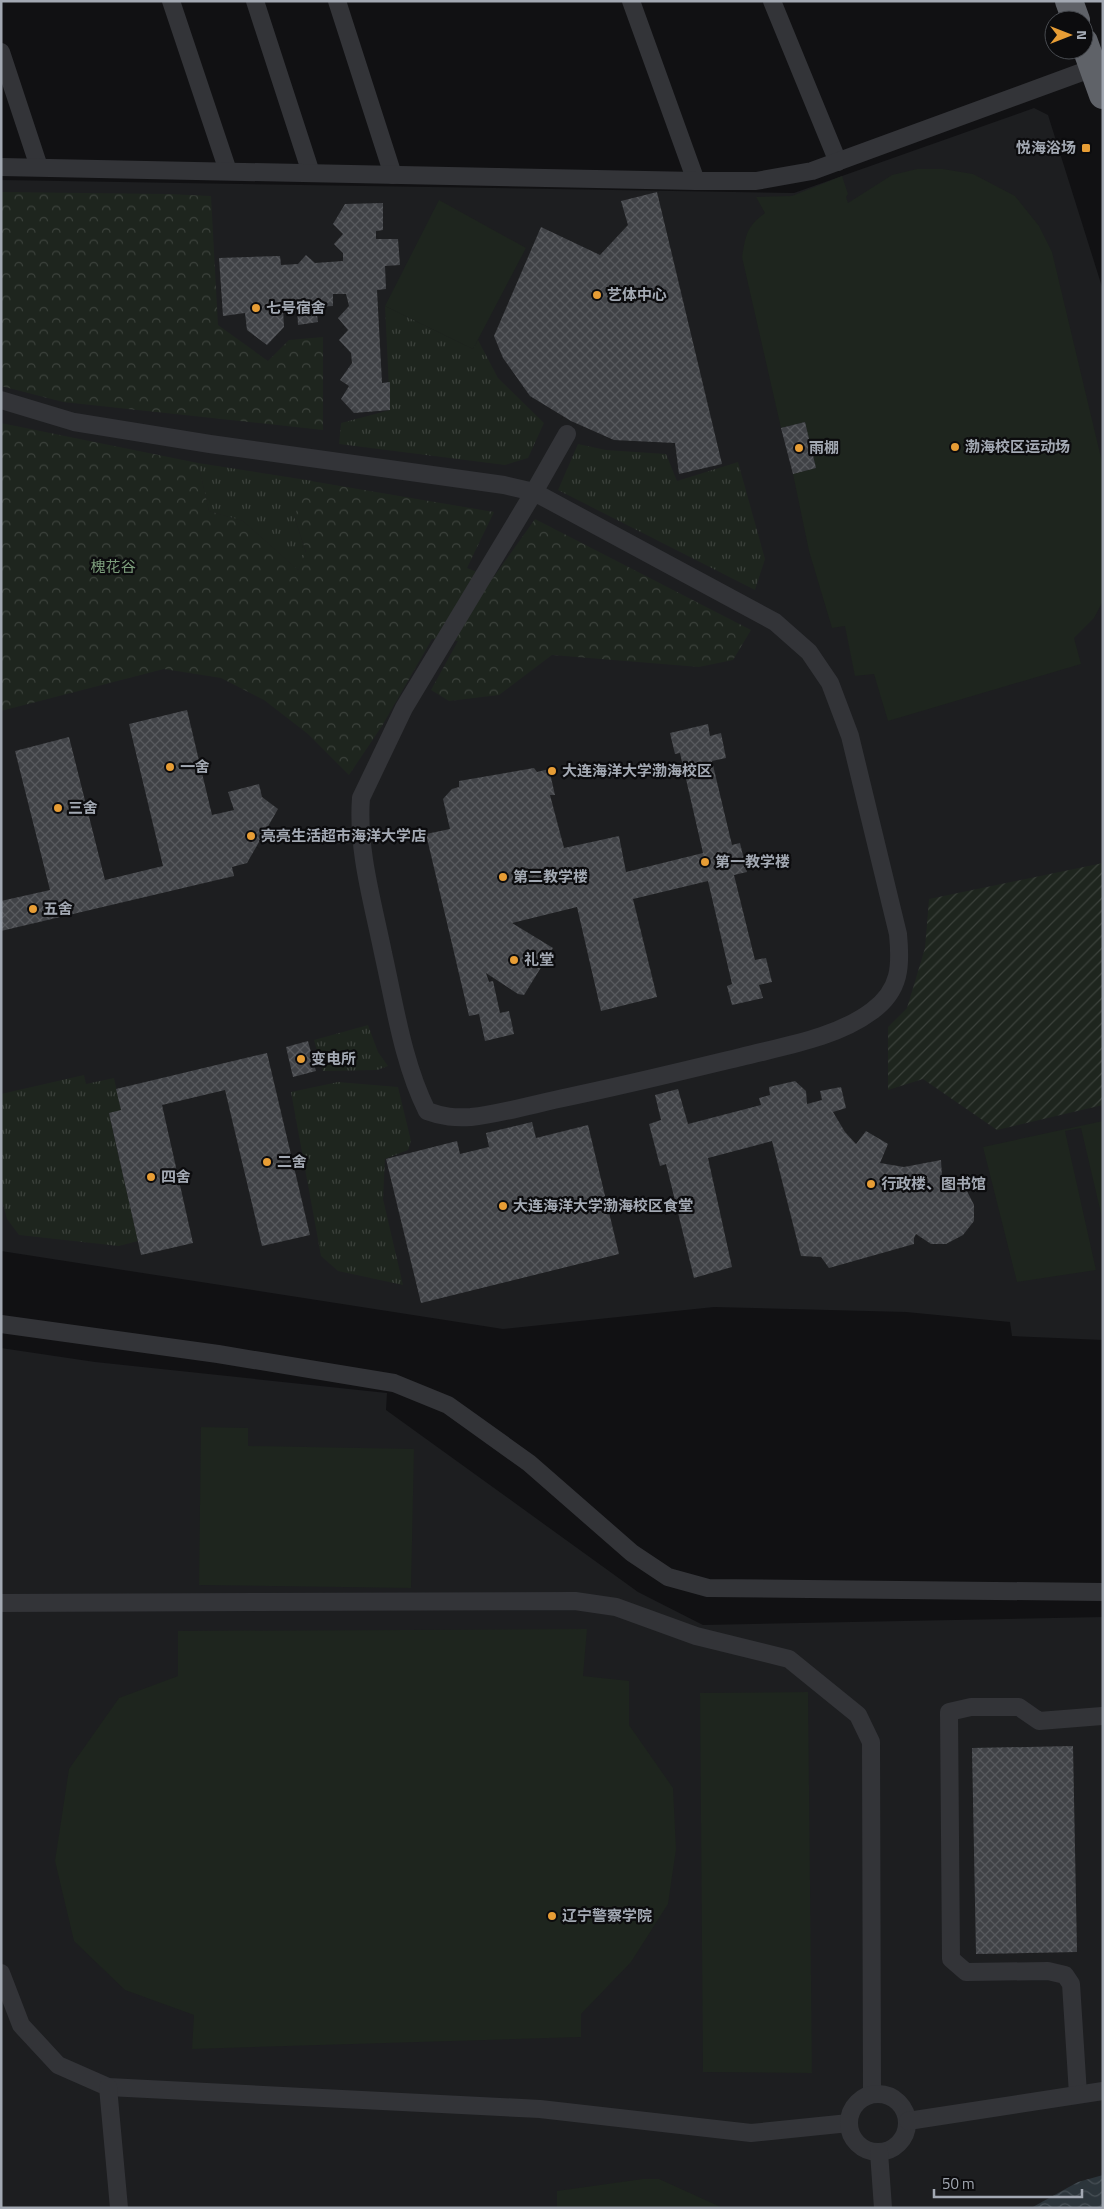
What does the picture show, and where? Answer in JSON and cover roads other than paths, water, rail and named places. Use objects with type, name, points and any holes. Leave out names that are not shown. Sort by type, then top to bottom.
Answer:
[{"type":"highway","points":[[1090,60],[1103,95]]},
{"type":"street","points":[[171,1],[228,172]]},
{"type":"street","points":[[255,1],[312,173]]},
{"type":"street","points":[[337,1],[393,175]]},
{"type":"street","points":[[631,1],[696,181]]},
{"type":"street","points":[[772,1],[838,162]]},
{"type":"street","points":[[1,52],[39,167]]},
{"type":"street","points":[[1,167],[756,181],[812,171],[1093,68]]},
{"type":"street","points":[[1,400],[74,422],[210,444],[504,485],[534,492],[775,622],[809,652],[830,683],[850,736],[898,934],[900,958],[897,982],[886,998],[872,1011],[836,1031],[764,1051],[630,1084],[473,1117],[444,1118],[427,1111],[418,1093],[400,1031],[366,874],[360,812],[361,798],[404,708],[491,565],[534,492],[567,434]]},
{"type":"street","points":[[1,1324],[218,1354],[394,1383],[448,1406],[529,1463],[632,1553],[668,1577],[708,1588],[1103,1592]]},
{"type":"street","points":[[1,1603],[575,1601],[616,1607],[696,1636],[789,1659],[858,1715],[871,1742],[872,2094]]},
{"type":"street","points":[[1078,2094],[1071,1984],[1065,1975],[1048,1971],[966,1972],[951,1959],[949,1712],[971,1708],[1019,1708],[1040,1721],[1102,1716]]},
{"type":"street","points":[[1,1973],[21,2025],[58,2065],[108,2087],[540,2108],[751,2133],[848,2123]]},
{"type":"street","points":[[108,2087],[119,2208]]},
{"type":"street","points":[[908,2121],[1103,2091]]},
{"type":"street","points":[[882,2093],[892,2096],[900,2103],[908,2121],[907,2131],[896,2146],[879,2152],[861,2147],[850,2133],[848,2123],[850,2113],[855,2104],[872,2094],[882,2093]]},
{"type":"street","points":[[879,2152],[883,2208]]},
{"type":"water","points":[[1103,2175],[1103,2208],[1031,2208],[1078,2182]]},
{"type":"place","name":"悦海浴场","points":[[1086,148]]},
{"type":"place","name":"艺体中心","points":[[597,295]]},
{"type":"place","name":"七号宿舍","points":[[256,308]]},
{"type":"place","name":"渤海校区运动场","points":[[955,447]]},
{"type":"place","name":"雨棚","points":[[799,448]]},
{"type":"place","name":"一舍","points":[[170,767]]},
{"type":"place","name":"大连海洋大学渤海校区","points":[[552,771]]},
{"type":"place","name":"三舍","points":[[58,808]]},
{"type":"place","name":"亮亮生活超市海洋大学店","points":[[251,836]]},
{"type":"place","name":"第一教学楼","points":[[705,862]]},
{"type":"place","name":"第二教学楼","points":[[503,877]]},
{"type":"place","name":"五舍","points":[[33,909]]},
{"type":"place","name":"礼堂","points":[[514,960]]},
{"type":"place","name":"变电所","points":[[301,1059]]},
{"type":"place","name":"二舍","points":[[267,1162]]},
{"type":"place","name":"四舍","points":[[151,1177]]},
{"type":"place","name":"行政楼、图书馆","points":[[871,1184]]},
{"type":"place","name":"大连海洋大学渤海校区食堂","points":[[503,1206]]},
{"type":"place","name":"辽宁警察学院","points":[[552,1916]]},
{"type":"park label","name":"槐花谷","points":[[113,567]]}]
